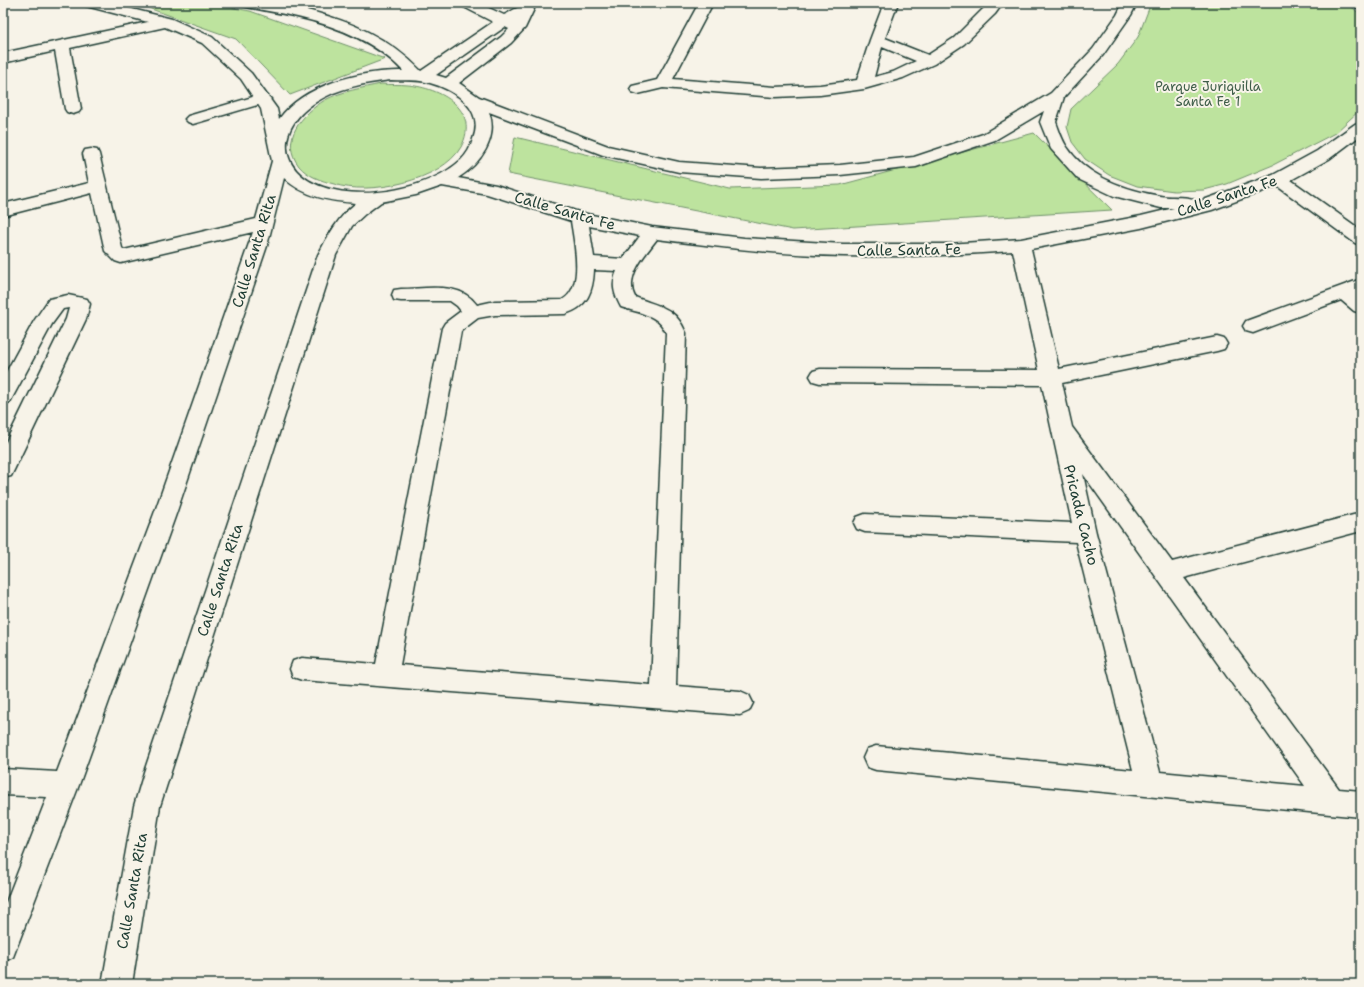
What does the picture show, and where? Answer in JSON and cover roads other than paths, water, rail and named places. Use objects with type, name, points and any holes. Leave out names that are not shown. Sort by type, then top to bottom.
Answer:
[{"type":"street","points":[[91,3],[167,22],[207,40],[246,76],[269,109],[278,153],[290,175],[305,186],[325,194],[349,198],[375,198],[410,192],[441,181],[463,166],[478,150],[485,133],[484,116],[475,101]]},
{"type":"street","points":[[248,3],[295,11],[334,22],[361,34],[392,51],[420,76],[504,21],[529,7]]},
{"type":"street","points":[[467,3],[518,28]]},
{"type":"street","points":[[662,83],[706,3]]},
{"type":"street","points":[[864,84],[877,40],[891,3]]},
{"type":"street","points":[[638,89],[662,83],[775,92],[820,90],[864,84],[898,75],[930,61],[959,41],[990,11],[996,3]]},
{"type":"street","points":[[475,101],[603,150],[679,167],[761,173],[840,170],[916,162],[989,137],[1057,96],[1098,52],[1124,15],[1130,3]]},
{"type":"street","points":[[448,84],[506,40],[518,28],[529,7]]},
{"type":"street","points":[[3,58],[167,22]]},
{"type":"street","points":[[877,40],[930,61]]},
{"type":"street","points":[[62,46],[73,109]]},
{"type":"street","name":"Calle Santa Rita","points":[[3,947],[66,784],[166,514],[265,223],[283,126],[295,110],[320,94],[338,86],[364,78],[391,75],[420,76],[448,84],[462,90],[475,101]]},
{"type":"street","points":[[1057,96],[1048,122],[1059,149],[1084,175],[1120,192],[1161,202],[1212,204]]},
{"type":"street","name":"Calle Santa Fe","points":[[441,181],[490,189],[579,218],[652,233],[744,244],[844,250],[948,250],[1021,245],[1141,222],[1212,204],[1279,179],[1323,155],[1361,127]]},
{"type":"street","points":[[91,154],[114,251],[121,257],[265,223]]},
{"type":"street","points":[[1279,179],[1361,239]]},
{"type":"street","points":[[3,210],[98,186]]},
{"type":"street","name":"Calle Santa Rita","points":[[117,984],[147,806],[156,772],[327,256],[339,230],[360,208],[375,198]]},
{"type":"street","points":[[386,674],[452,328],[472,312],[495,308],[565,307],[572,305],[578,300],[584,284],[586,263],[579,218]]},
{"type":"street","points":[[652,233],[628,265],[622,283],[624,297],[628,302],[637,307],[667,316],[674,324],[676,333],[663,696]]},
{"type":"street","name":"Pricada Cacho","points":[[1021,245],[1085,534],[1150,784]]},
{"type":"street","points":[[586,263],[628,265]]},
{"type":"street","points":[[1253,326],[1361,285]]},
{"type":"street","points":[[1343,292],[1361,306]]},
{"type":"street","points":[[401,295],[453,295],[464,301],[472,312]]},
{"type":"street","points":[[3,397],[44,321],[56,304],[66,301],[74,301],[80,304],[76,319],[3,470]]},
{"type":"street","points":[[820,376],[1050,378],[1217,344]]},
{"type":"street","points":[[1060,426],[1332,801]]},
{"type":"street","points":[[1167,573],[1361,522]]},
{"type":"street","points":[[865,524],[1085,534]]},
{"type":"street","points":[[302,669],[386,674],[740,703]]},
{"type":"street","points":[[876,758],[1361,804]]},
{"type":"street","points":[[3,782],[66,784]]},
{"type":"lane","points":[[193,119],[263,100]]},
{"type":"park label","name":"Parque Juriquilla Santa Fe 1","points":[[1208,94]]}]
